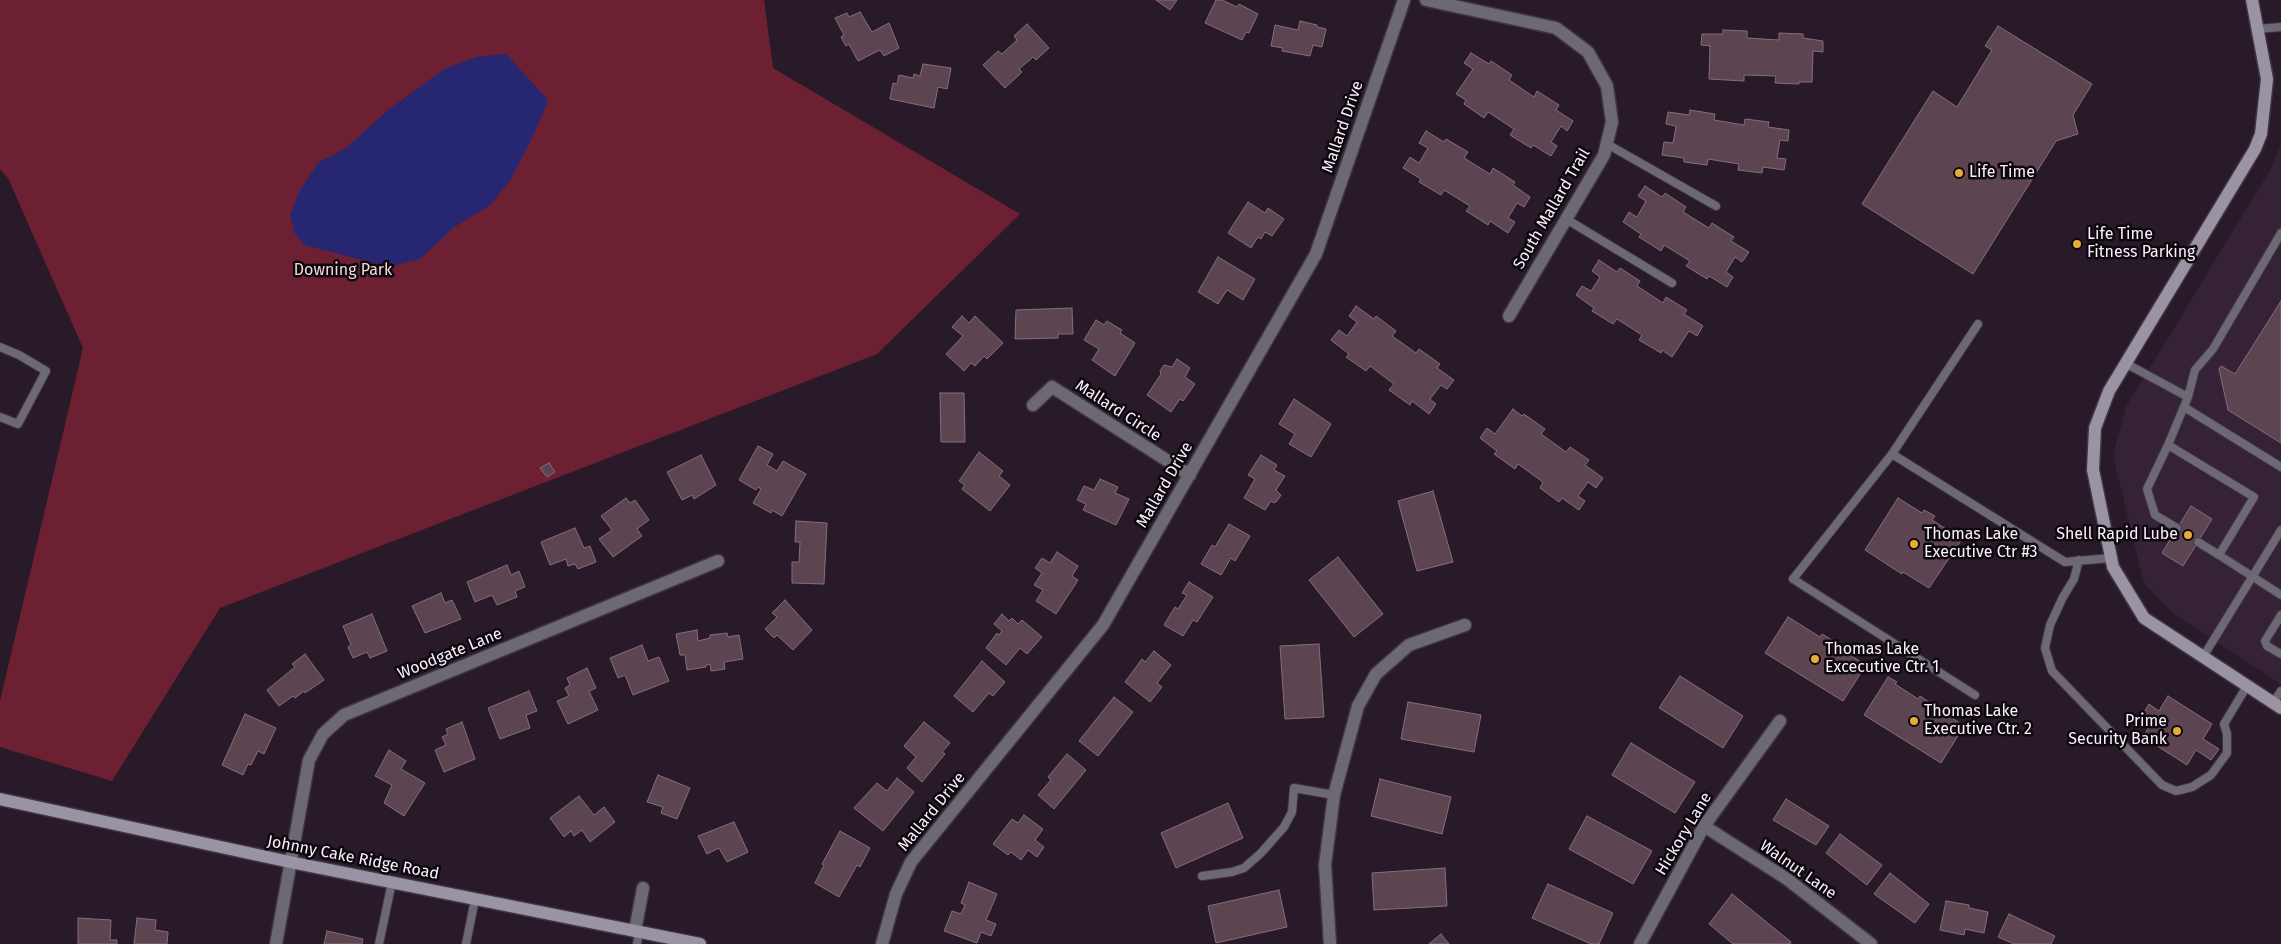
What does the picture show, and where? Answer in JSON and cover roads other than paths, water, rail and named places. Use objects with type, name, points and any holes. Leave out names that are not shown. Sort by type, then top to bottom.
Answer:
[{"type":"street","name":"Mallard Drive","points":[[882,944],[896,894],[911,862],[1103,625],[1316,254],[1404,0]]},
{"type":"street","name":"South Mallard Trail","points":[[1426,0],[1556,28],[1588,52],[1607,86],[1612,122],[1604,155],[1509,316]]},
{"type":"street","points":[[2252,0],[2267,79],[2261,134],[2250,157],[2109,391],[2095,428],[2093,470],[2113,567],[2144,618],[2277,706]]},
{"type":"street","name":"Mallard Circle","points":[[1033,405],[1052,387],[1190,475]]},
{"type":"street","name":"Woodgate Lane","points":[[276,944],[309,760],[323,734],[344,715],[718,561]]},
{"type":"street","points":[[1330,944],[1325,865],[1334,795],[1358,706],[1376,674],[1410,645],[1465,625]]},
{"type":"street","name":"Hickory Lane","points":[[1640,944],[1704,826],[1780,721]]},
{"type":"street","name":"Johnny Cake Ridge Road","points":[[0,799],[290,862],[475,899],[637,936],[700,944]]},
{"type":"street","name":"Walnut Lane","points":[[1704,826],[1787,879],[1871,944]]},
{"type":"street","points":[[637,936],[643,888]]},
{"type":"lane","points":[[2258,29],[2281,27]]},
{"type":"lane","points":[[1607,144],[1716,206]]},
{"type":"lane","points":[[1566,219],[1672,283]]},
{"type":"lane","points":[[2177,528],[2155,515],[2147,489],[2184,407],[2195,370],[2214,349],[2281,233]]},
{"type":"lane","points":[[1975,695],[1792,578],[1892,454],[1978,324]]},
{"type":"lane","points":[[0,347],[19,355],[46,371],[18,424],[0,417]]},
{"type":"lane","points":[[2125,363],[2188,397]]},
{"type":"lane","points":[[2184,407],[2281,467]]},
{"type":"lane","points":[[2168,445],[2254,497],[2219,555]]},
{"type":"lane","points":[[1892,454],[2065,562],[2111,558]]},
{"type":"lane","points":[[2203,657],[2281,530]]},
{"type":"lane","points":[[2198,542],[2281,595]]},
{"type":"lane","points":[[2079,560],[2074,578],[2050,625],[2045,648],[2052,671],[2162,785],[2176,791],[2192,786],[2211,775],[2227,753],[2227,734],[2224,724],[2247,686]]},
{"type":"lane","points":[[2281,616],[2266,641],[2267,646],[2281,654]]},
{"type":"lane","points":[[2277,706],[2281,691]]},
{"type":"lane","points":[[1202,876],[1232,872],[1244,868],[1261,853],[1284,827],[1292,812],[1294,788],[1334,795]]},
{"type":"lane","points":[[379,944],[392,882]]},
{"type":"lane","points":[[466,944],[475,899]]},
{"type":"place","name":"Life Time","points":[[1959,173]]},
{"type":"place","name":"Life Time Fitness Parking","points":[[2077,244]]},
{"type":"place","name":"Shell Rapid Lube","points":[[2188,535]]},
{"type":"place","name":"Thomas Lake Executive Ctr #3","points":[[1914,544]]},
{"type":"place","name":"Thomas Lake Excecutive Ctr. 1","points":[[1815,659]]},
{"type":"place","name":"Thomas Lake Executive Ctr. 2","points":[[1914,721]]},
{"type":"place","name":"Prime Security Bank","points":[[2177,731]]},
{"type":"park label","name":"Downing Park","points":[[343,271]]}]
